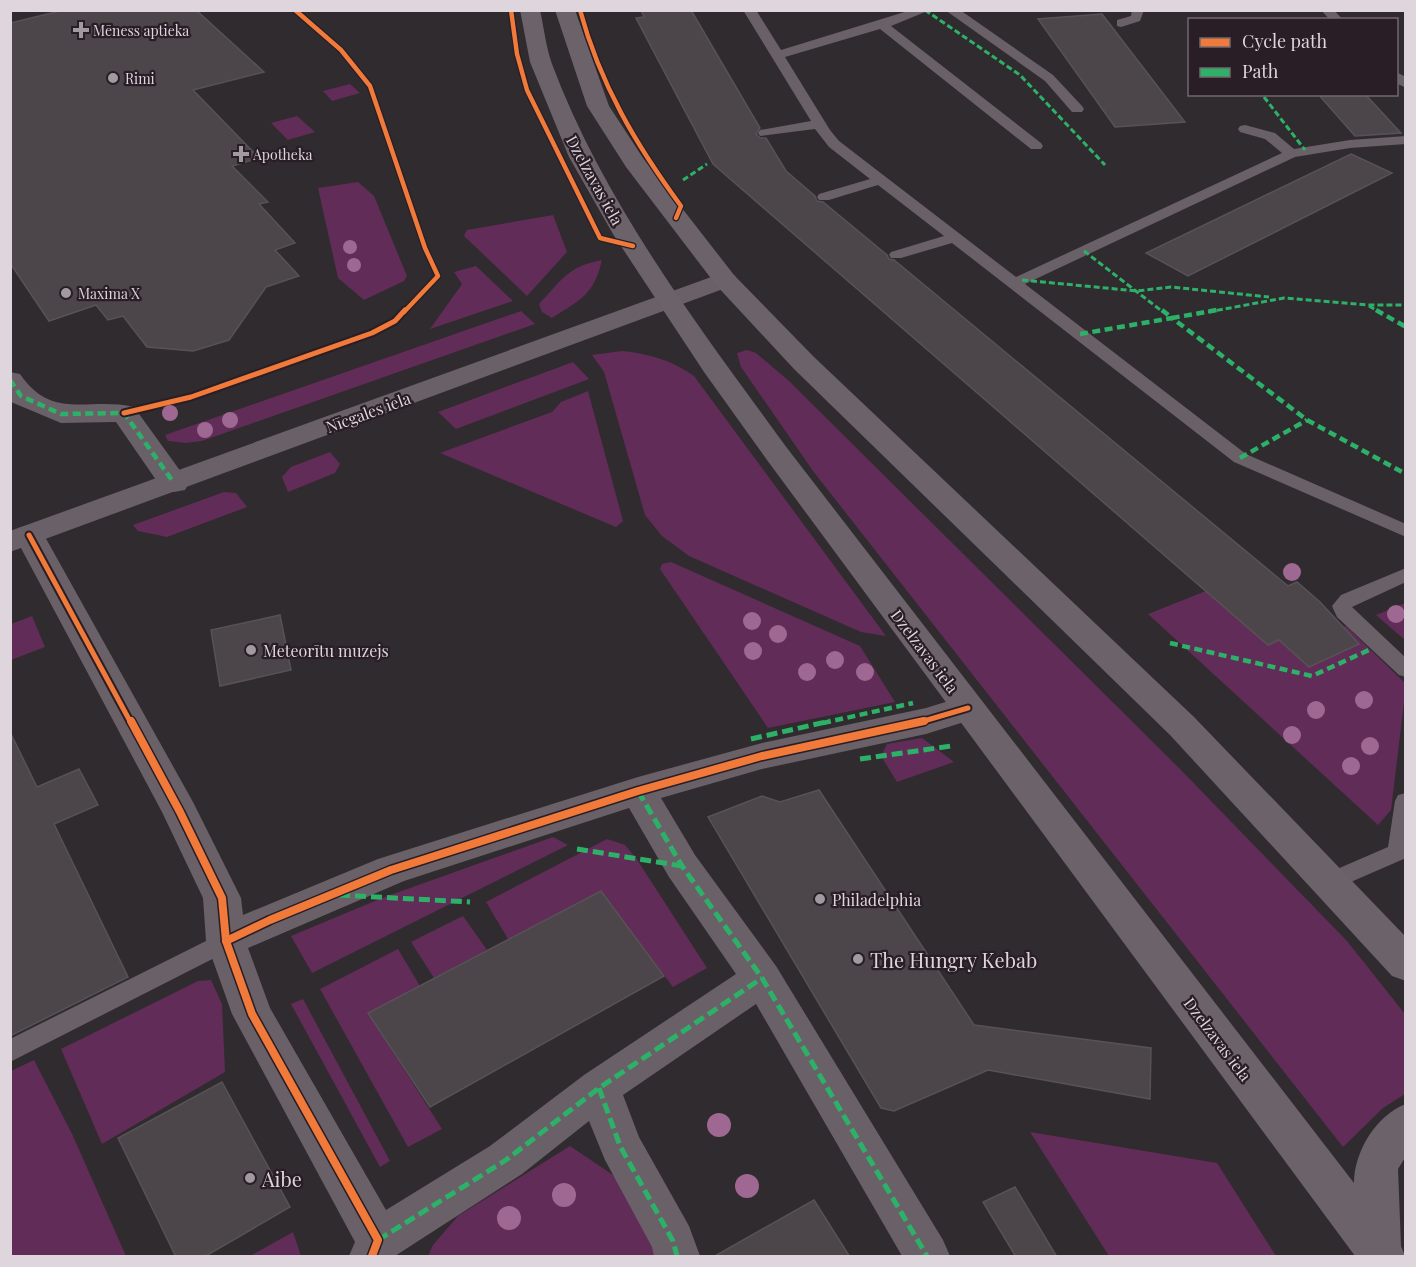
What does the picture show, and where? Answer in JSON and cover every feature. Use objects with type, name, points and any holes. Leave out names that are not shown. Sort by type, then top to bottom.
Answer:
[{"type":"main road","name":"Dzelzavas iela","points":[[530,10],[541,62],[577,149],[625,234],[670,300],[777,454],[1380,1254]]},
{"type":"main road","points":[[565,10],[598,106],[634,162],[725,280],[804,363],[1182,726],[1406,964]]},
{"type":"main road","points":[[1380,1254],[1376,1167],[1391,1140],[1406,1123]]},
{"type":"street","name":"Nīcgales iela","points":[[20,538],[725,280]]},
{"type":"street","points":[[10,380],[21,396],[61,414],[124,413],[174,483]]},
{"type":"street","points":[[20,538],[174,802],[222,898],[226,941],[252,1014],[375,1248],[506,1160],[599,1088],[762,978]]},
{"type":"street","points":[[226,941],[270,920],[391,870],[638,791],[762,756],[926,721],[968,708]]},
{"type":"street","points":[[638,791],[682,866],[762,978],[927,1257]]},
{"type":"street","points":[[599,1088],[620,1146],[673,1241],[677,1257]]},
{"type":"lane","points":[[749,10],[834,144],[1240,458],[1406,531]]},
{"type":"lane","points":[[778,55],[882,25],[924,10]]},
{"type":"lane","points":[[951,10],[1049,78],[1077,109]]},
{"type":"lane","points":[[972,10],[995,26]]},
{"type":"lane","points":[[1121,23],[1136,18],[1138,10]]},
{"type":"lane","points":[[882,25],[1036,146]]},
{"type":"lane","points":[[765,132],[820,124]]},
{"type":"lane","points":[[1245,129],[1270,136],[1291,154]]},
{"type":"lane","points":[[1014,284],[1291,154],[1339,146],[1406,140]]},
{"type":"lane","points":[[824,197],[881,180]]},
{"type":"lane","points":[[896,255],[955,237]]},
{"type":"lane","points":[[1406,574],[1348,600],[1342,606],[1344,612],[1406,670]]},
{"type":"lane","points":[[1329,882],[1398,852],[1406,801]]},
{"type":"lane","points":[[10,1051],[46,1035],[174,965],[226,941]]},
{"type":"shaded area","points":[[350,84],[360,93],[332,101],[323,91]]},
{"type":"shaded area","points":[[297,116],[315,132],[288,140],[271,123]]},
{"type":"shaded area","points":[[358,182],[374,196],[407,276],[404,281],[364,300],[338,278],[318,188]]},
{"type":"shaded area","points":[[553,215],[567,252],[527,296],[464,236],[467,230]]},
{"type":"shaded area","points":[[602,260],[595,281],[584,295],[552,318],[542,312],[539,304],[566,275],[581,266]]},
{"type":"shaded area","points":[[476,266],[513,301],[430,329],[462,284],[454,272]]},
{"type":"shaded area","points":[[521,311],[535,324],[202,441],[186,443],[168,441],[165,435]]},
{"type":"shaded area","points":[[747,350],[756,353],[789,381],[1179,768],[1347,941],[1405,1014],[1405,1094],[1383,1108],[1343,1147],[813,471],[741,367],[737,353]]},
{"type":"shaded area","points":[[622,351],[660,359],[694,376],[886,636],[861,632],[689,556],[662,536],[645,515],[604,372],[592,355]]},
{"type":"shaded area","points":[[573,362],[589,379],[456,429],[438,412]]},
{"type":"shaded area","points":[[588,391],[623,521],[616,527],[440,453],[552,412],[561,402]]},
{"type":"shaded area","points":[[330,452],[340,464],[335,473],[288,492],[282,477],[291,467]]},
{"type":"shaded area","points":[[224,492],[236,493],[247,507],[167,537],[138,531],[133,525]]},
{"type":"shaded area","points":[[671,562],[860,646],[895,702],[768,728],[660,569],[662,564]]},
{"type":"shaded area","points":[[1206,591],[1268,645],[1279,640],[1309,667],[1358,644],[1340,628],[1346,626],[1404,682],[1405,694],[1391,810],[1378,825],[1148,614]]},
{"type":"shaded area","points":[[1405,603],[1405,640],[1376,615]]},
{"type":"shaded area","points":[[32,616],[45,647],[11,660],[11,624]]},
{"type":"shaded area","points":[[922,738],[954,762],[897,782],[881,756],[887,744]]},
{"type":"shaded area","points":[[553,837],[568,845],[312,973],[291,936],[382,898]]},
{"type":"shaded area","points":[[607,839],[625,845],[636,858],[707,968],[673,987],[601,891],[508,939],[486,902]]},
{"type":"shaded area","points":[[463,916],[487,950],[434,978],[411,942]]},
{"type":"shaded area","points":[[398,949],[420,986],[368,1013],[442,1129],[408,1147],[320,989]]},
{"type":"shaded area","points":[[211,980],[222,1004],[225,1072],[102,1144],[61,1049],[198,981]]},
{"type":"shaded area","points":[[303,999],[390,1161],[380,1167],[291,1004]]},
{"type":"shaded area","points":[[34,1060],[73,1136],[126,1256],[11,1256],[11,1071]]},
{"type":"shaded area","points":[[1030,1132],[1217,1163],[1276,1256],[1109,1256]]},
{"type":"shaded area","points":[[570,1146],[616,1177],[666,1256],[428,1256],[433,1245],[458,1216]]},
{"type":"shaded area","points":[[293,1232],[301,1256],[250,1256]]},
{"type":"building","points":[[64,10],[196,10],[264,72],[193,90],[259,158],[232,166],[268,202],[259,204],[295,243],[275,250],[299,276],[266,287],[229,340],[193,351],[147,347],[123,316],[108,320],[96,305],[49,321],[10,263],[10,23]]},
{"type":"building","points":[[641,10],[691,10],[760,128],[756,134],[760,138],[766,138],[786,171],[815,196],[817,201],[823,202],[889,259],[894,260],[1288,586],[1297,582],[1320,602],[1359,644],[1309,667],[1279,640],[1268,645],[713,164],[636,18],[644,17]]},
{"type":"building","points":[[1102,14],[1185,122],[1115,127],[1038,19]]},
{"type":"building","points":[[1320,96],[1367,96],[1401,133],[1355,136]]},
{"type":"building","points":[[1351,154],[1392,173],[1188,276],[1146,253]]},
{"type":"building","name":"Meteorītu muzejs","points":[[280,615],[291,670],[220,686],[211,630]]},
{"type":"building","points":[[10,732],[37,787],[79,769],[98,805],[54,824],[128,977],[10,1036]]},
{"type":"building","points":[[819,790],[974,1025],[1151,1048],[1150,1099],[988,1070],[894,1111],[881,1108],[708,817],[762,796],[780,802]]},
{"type":"building","points":[[601,891],[664,976],[430,1107],[368,1013]]},
{"type":"building","points":[[222,1082],[290,1207],[204,1257],[176,1257],[118,1138]]},
{"type":"building","points":[[1015,1187],[1057,1257],[1016,1257],[983,1202]]},
{"type":"building","points":[[814,1200],[850,1257],[713,1257]]},
{"type":"marked path","points":[[925,10],[1020,75],[1105,165]]},
{"type":"marked path","points":[[1264,97],[1305,150]]},
{"type":"marked path","points":[[683,180],[707,164]]},
{"type":"marked path","points":[[1084,251],[1172,318],[1284,298],[1367,305],[1406,305]]},
{"type":"marked path","points":[[1022,280],[1137,291],[1171,287],[1269,297]]},
{"type":"marked path","points":[[1369,306],[1406,327]]},
{"type":"marked path","points":[[1080,334],[1172,318],[1307,420],[1404,473]]},
{"type":"marked path","points":[[10,380],[21,396],[61,414],[124,413],[174,483]]},
{"type":"marked path","points":[[1240,458],[1307,420]]},
{"type":"marked path","points":[[1170,643],[1312,676],[1371,649]]},
{"type":"marked path","points":[[751,739],[913,703]]},
{"type":"marked path","points":[[860,759],[951,746]]},
{"type":"marked path","points":[[638,791],[682,866],[762,978],[927,1256]]},
{"type":"marked path","points":[[577,849],[682,866]]},
{"type":"marked path","points":[[339,895],[470,902]]},
{"type":"marked path","points":[[378,1240],[506,1160],[599,1088],[762,978]]},
{"type":"marked path","points":[[599,1088],[620,1146],[673,1241],[677,1256]]},
{"type":"cycle path","points":[[124,413],[191,397],[372,333],[395,321],[438,276],[425,248],[370,86],[341,50],[295,10]]},
{"type":"cycle path","points":[[511,10],[517,54],[527,90],[600,238],[633,246]]},
{"type":"cycle path","points":[[580,10],[597,64],[620,114],[649,161],[681,206],[676,218]]},
{"type":"cycle path","points":[[29,535],[180,812],[222,898],[226,941],[252,1014],[378,1240],[372,1256]]},
{"type":"cycle path","points":[[226,941],[270,920],[391,870],[638,791],[762,756],[926,721],[968,708]]},
{"type":"place","name":"Mēness aptieka","points":[[81,30]]},
{"type":"place","name":"Rimi","points":[[113,78]]},
{"type":"place","name":"Apotheka","points":[[241,154]]},
{"type":"place","name":"Maxima X","points":[[66,293]]},
{"type":"place","name":"Meteorītu muzejs","points":[[251,650]]},
{"type":"place","name":"Philadelphia","points":[[820,899]]},
{"type":"place","name":"The Hungry Kebab","points":[[858,959]]},
{"type":"place","name":"Aibe","points":[[250,1178]]}]
